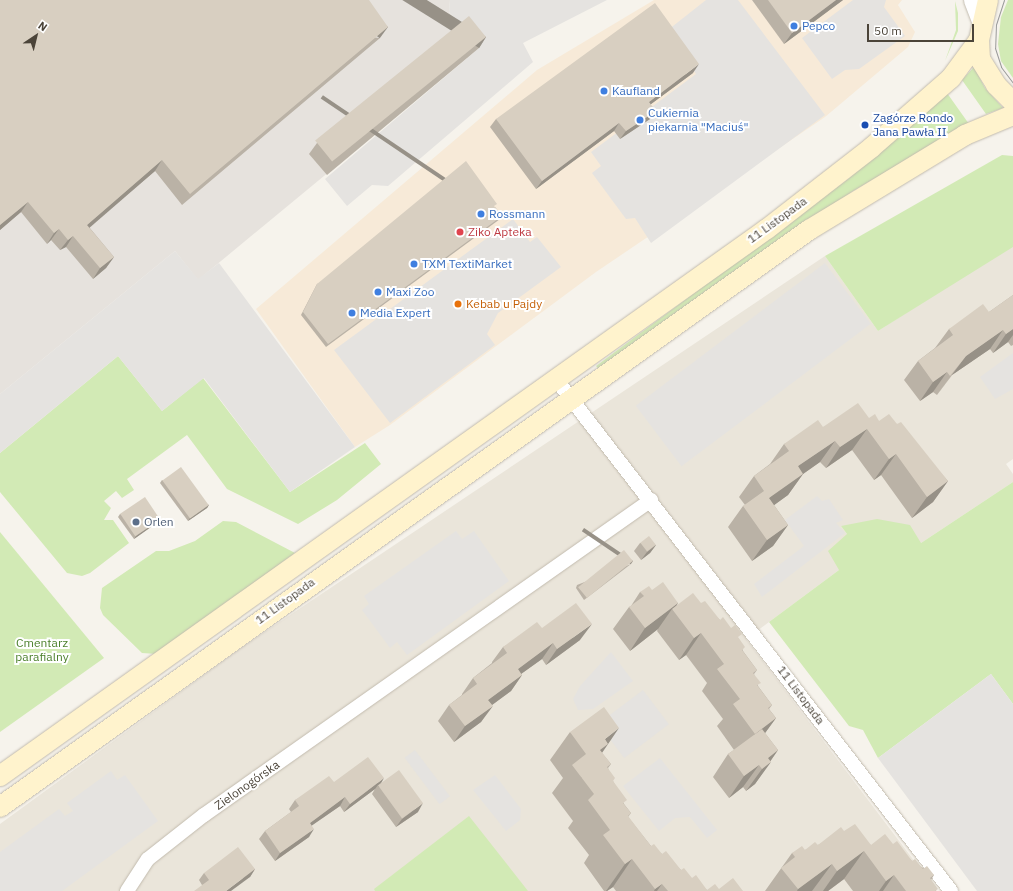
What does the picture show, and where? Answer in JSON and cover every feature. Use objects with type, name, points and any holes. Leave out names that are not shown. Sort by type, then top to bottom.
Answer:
[{"type":"main road","points":[[988,0],[980,32],[980,59],[987,73],[1013,102]]},
{"type":"main road","name":"11 Listopada","points":[[0,776],[318,550],[556,378],[767,229],[866,153],[951,78],[980,32]]},
{"type":"main road","name":"11 Listopada","points":[[0,807],[332,568],[851,202],[978,128],[1013,115]]},
{"type":"main road","points":[[318,550],[332,568]]},
{"type":"main road","points":[[142,674],[157,694]]},
{"type":"main road","points":[[39,747],[54,768]]},
{"type":"street","points":[[972,0],[980,32]]},
{"type":"street","name":"11 Listopada","points":[[556,378],[951,891]]},
{"type":"street","name":"Zielonogórska","points":[[127,891],[148,859],[175,837],[651,500]]},
{"type":"shaded area","points":[[0,0],[450,0],[449,12],[479,48],[198,280],[175,251],[0,394]]},
{"type":"shaded area","points":[[450,0],[607,0],[523,43],[533,62],[388,186],[372,185],[347,206],[325,179],[479,48],[449,12]]},
{"type":"shaded area","points":[[654,0],[902,0],[898,5],[915,32],[908,47],[825,117],[596,272],[390,425],[355,447],[256,309],[537,70]]},
{"type":"shaded area","points":[[706,0],[738,0],[825,115],[651,243],[635,218],[626,219],[592,173],[601,166],[591,152],[696,74],[668,30]]},
{"type":"shaded area","points":[[853,0],[886,0],[884,7],[905,36],[859,69],[845,70],[832,79],[802,38]]},
{"type":"shaded area","points":[[513,219],[530,242],[537,237],[561,267],[498,313],[487,334],[495,345],[390,423],[334,350]]},
{"type":"shaded area","points":[[1009,247],[1013,247],[1013,459],[1006,464],[1013,474],[1013,482],[921,543],[841,526],[847,534],[839,570],[746,639],[937,891],[0,891],[0,824],[241,648],[825,256],[878,331]]},
{"type":"shaded area","points":[[175,251],[198,279],[219,263],[355,447],[290,492],[204,378],[162,411],[118,356],[0,453],[0,394]]},
{"type":"shaded area","points":[[825,263],[871,324],[681,466],[636,406]]},
{"type":"shaded area","points":[[1013,353],[1013,389],[995,399],[980,377]]},
{"type":"shaded area","points":[[817,496],[822,501],[829,499],[843,520],[836,523],[845,533],[762,597],[754,584],[804,546],[785,520]]},
{"type":"shaded area","points":[[456,531],[462,539],[474,531],[509,581],[407,655],[397,642],[390,648],[362,610],[369,604],[364,596]]},
{"type":"shaded area","points":[[611,652],[633,681],[593,709],[578,710],[573,699],[580,686]]},
{"type":"shaded area","points":[[991,674],[1013,704],[1013,891],[977,891],[878,758]]},
{"type":"shaded area","points":[[643,690],[669,724],[624,758],[598,724]]},
{"type":"shaded area","points":[[415,750],[450,796],[440,804],[405,758]]},
{"type":"shaded area","points":[[660,758],[717,830],[707,838],[690,817],[675,818],[659,831],[623,786]]},
{"type":"shaded area","points":[[111,771],[117,780],[125,775],[158,821],[62,891],[0,891],[0,852],[59,809],[65,816],[73,811],[67,803]]},
{"type":"shaded area","points":[[495,775],[521,809],[520,820],[506,831],[473,790]]},
{"type":"green space","points":[[1008,0],[1013,0],[1013,78],[1001,61],[998,44],[1001,17]]},
{"type":"green space","points":[[955,1],[958,13],[958,31],[945,61],[956,30]]},
{"type":"green space","points":[[974,67],[985,88],[1003,108],[986,114],[962,80]]},
{"type":"green space","points":[[947,93],[969,124],[853,191],[600,371],[596,366],[848,179]]},
{"type":"green space","points":[[1002,155],[1013,156],[1013,247],[878,331],[825,256]]},
{"type":"green space","points":[[118,356],[162,411],[203,378],[290,492],[365,443],[381,464],[337,500],[298,524],[227,489],[187,435],[127,479],[134,490],[122,498],[116,491],[104,501],[111,508],[104,520],[113,520],[129,543],[90,573],[82,576],[67,573],[0,492],[0,453]]},
{"type":"green space","points":[[1013,482],[1013,704],[991,674],[878,758],[863,730],[849,726],[769,622],[839,570],[828,551],[847,534],[841,526],[877,519],[910,525],[921,543]]},
{"type":"green space","points":[[223,521],[236,522],[295,553],[157,654],[142,653],[103,615],[100,608],[102,588],[156,551],[169,551],[195,541]]},
{"type":"green space","name":"Cmentarz parafialny","points":[[0,532],[104,658],[0,732]]},
{"type":"green space","points":[[469,816],[528,891],[375,891],[374,889]]},
{"type":"building","points":[[0,0],[369,0],[388,27],[190,194],[162,160],[87,225],[114,257],[100,268],[73,236],[68,240],[59,229],[54,233],[28,202],[0,225]]},
{"type":"building","points":[[768,0],[836,0],[792,33]]},
{"type":"building","name":"Kaufland","points":[[655,3],[699,64],[649,102],[656,111],[626,131],[619,123],[542,181],[496,119]]},
{"type":"building","points":[[469,16],[486,37],[332,162],[315,141]]},
{"type":"building","points":[[466,161],[497,204],[494,206],[502,216],[328,344],[303,312],[317,284]]},
{"type":"building","points":[[1013,295],[1013,329],[1006,334],[1003,330],[966,356],[950,376],[947,372],[933,382],[918,361],[953,335],[949,329],[983,304],[989,312]]},
{"type":"building","points":[[858,403],[869,418],[875,414],[879,421],[889,414],[897,424],[901,422],[948,481],[927,497],[896,454],[889,459],[867,429],[840,447],[835,441],[798,466],[803,474],[769,498],[788,525],[767,540],[743,506],[764,491],[754,476],[789,451],[784,444],[818,420],[823,427]]},
{"type":"building","points":[[181,467],[209,505],[190,519],[162,481]]},
{"type":"building","points":[[145,497],[160,519],[135,536],[120,514]]},
{"type":"building","points":[[649,536],[656,545],[647,551],[640,543]]},
{"type":"building","points":[[624,550],[633,561],[587,598],[578,587]]},
{"type":"building","points":[[663,582],[678,603],[645,628],[629,607],[644,596],[640,592],[649,586],[652,590]]},
{"type":"building","points":[[693,593],[701,603],[705,601],[720,620],[723,617],[731,628],[735,625],[742,634],[738,637],[745,647],[742,650],[757,670],[753,673],[761,683],[757,685],[772,705],[768,708],[776,718],[755,734],[733,704],[740,699],[717,669],[724,664],[701,633],[694,638],[672,609]]},
{"type":"building","points":[[576,603],[592,624],[557,649],[553,643],[518,669],[522,675],[488,700],[493,706],[465,726],[449,705],[477,684],[473,678],[507,653],[503,647],[537,622],[542,628]]},
{"type":"building","points":[[604,707],[619,728],[605,739],[608,744],[600,750],[611,764],[607,767],[615,778],[613,781],[627,800],[623,803],[631,813],[628,816],[651,846],[654,844],[662,854],[666,851],[681,870],[684,868],[692,878],[696,875],[707,890],[715,884],[719,889],[733,878],[743,891],[668,891],[662,884],[655,889],[632,859],[625,864],[603,835],[610,830],[588,800],[594,794],[572,765],[586,754],[570,732]]},
{"type":"building","points":[[762,729],[778,750],[768,758],[771,762],[762,769],[759,765],[744,776],[728,754]]},
{"type":"building","points":[[368,757],[384,778],[350,804],[345,797],[310,823],[314,829],[280,853],[265,831],[299,806],[295,800],[329,776],[334,782]]},
{"type":"building","points":[[399,770],[423,803],[402,818],[378,785]]},
{"type":"building","points":[[855,824],[871,845],[885,834],[893,844],[897,841],[912,861],[915,859],[923,869],[927,866],[934,875],[930,878],[938,889],[935,891],[906,891],[894,875],[886,881],[864,851],[837,871],[832,864],[798,889],[781,868],[795,857],[792,853],[802,846],[805,850],[815,842],[818,845],[841,827],[844,831]]},
{"type":"building","points":[[238,847],[255,869],[226,891],[194,891],[209,880],[204,873]]},
{"type":"tram line","points":[[1004,0],[996,24],[995,48],[1001,67],[1013,83]]},
{"type":"place","name":"Pepco","points":[[794,26]]},
{"type":"place","name":"Kaufland","points":[[604,91]]},
{"type":"place","name":"Cukiernia piekarnia \"Maciuś\"","points":[[640,120]]},
{"type":"place","name":"Zagórze Rondo Jana Pawła II","points":[[865,125]]},
{"type":"place","name":"Rossmann","points":[[481,214]]},
{"type":"place","name":"Ziko Apteka","points":[[460,232]]},
{"type":"place","name":"TXM TextiMarket","points":[[414,264]]},
{"type":"place","name":"Maxi Zoo","points":[[378,292]]},
{"type":"place","name":"Kebab u Pajdy","points":[[458,304]]},
{"type":"place","name":"Media Expert","points":[[352,313]]},
{"type":"place","name":"Orlen","points":[[136,522]]}]
